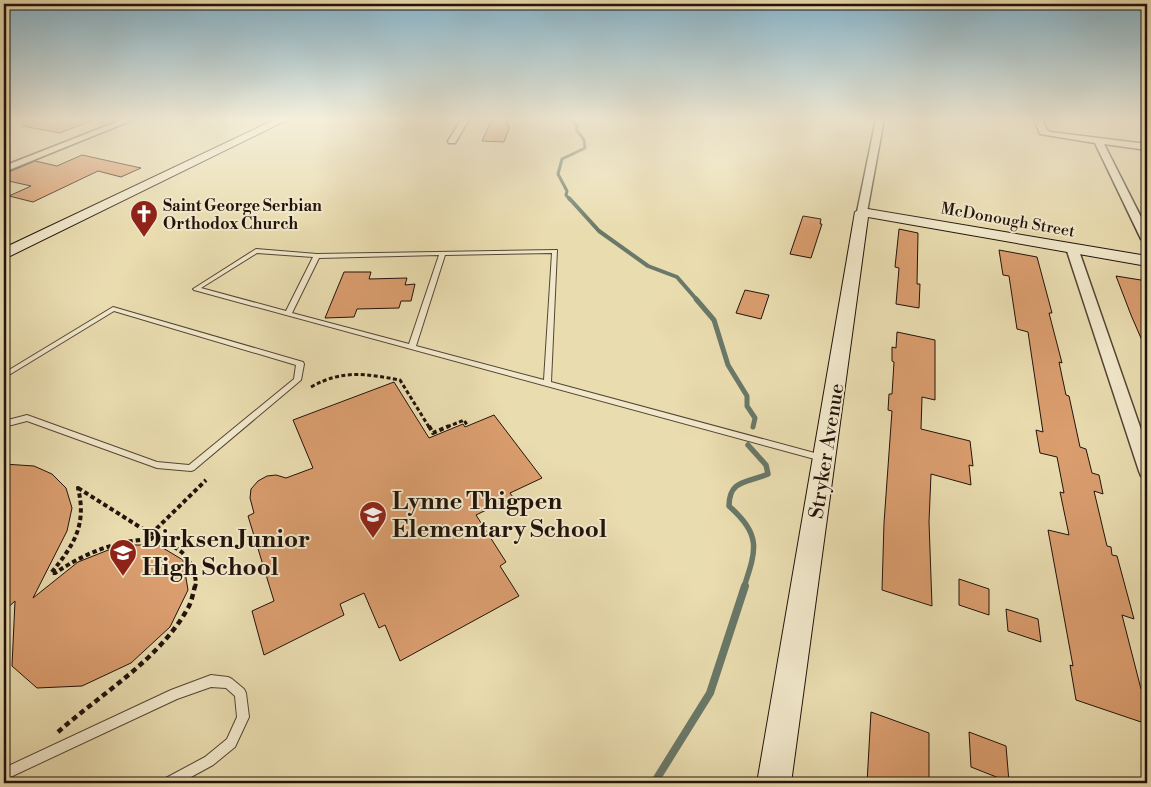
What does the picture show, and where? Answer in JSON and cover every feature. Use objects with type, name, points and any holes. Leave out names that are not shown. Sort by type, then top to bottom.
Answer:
[{"type":"street","points":[[4,169],[38,156]]},
{"type":"street","points":[[4,254],[208,156]]},
{"type":"street","name":"Stryker Avenue","points":[[774,783],[862,212],[873,156]]},
{"type":"street","points":[[1105,156],[1147,240]]},
{"type":"street","name":"McDonough Street","points":[[862,212],[1147,261]]},
{"type":"street","points":[[1072,248],[1147,471]]},
{"type":"lane","points":[[547,384],[556,251],[317,256],[256,251],[196,289],[824,459]]},
{"type":"lane","points":[[412,347],[442,254]]},
{"type":"lane","points":[[288,314],[317,256]]},
{"type":"lane","points":[[4,376],[113,310],[300,364],[298,380],[191,468],[157,465],[27,418],[4,424]]},
{"type":"lane","points":[[4,774],[175,694],[211,681],[228,683],[240,693],[243,717],[230,743],[209,761],[168,783]]},
{"type":"path","points":[[311,387],[322,379],[343,373],[356,373],[400,380],[433,433],[464,420],[467,425]]},
{"type":"path","points":[[57,733],[71,719],[150,655],[181,621],[192,600],[196,587],[196,572],[189,559],[152,534],[78,488],[83,503],[80,524],[71,548],[51,573],[55,573],[88,552],[101,547],[128,540],[150,539],[152,534],[206,480]]},
{"type":"building","points":[[80,156],[85,156],[141,168],[121,177],[98,171],[33,202],[9,196],[31,186],[4,180],[4,174],[35,161],[57,166]]},
{"type":"building","points":[[803,216],[821,219],[820,224],[822,224],[811,258],[790,254]]},
{"type":"building","points":[[899,229],[918,233],[917,284],[920,284],[919,308],[896,304],[899,268],[895,267]]},
{"type":"building","points":[[999,250],[1037,257],[1052,313],[1049,313],[1062,363],[1059,362],[1066,395],[1069,396],[1080,447],[1086,449],[1092,473],[1099,475],[1103,494],[1094,491],[1107,546],[1111,547],[1112,555],[1117,556],[1134,619],[1122,615],[1141,689],[1145,690],[1147,698],[1147,724],[1076,700],[1070,665],[1073,666],[1048,530],[1069,535],[1060,492],[1064,493],[1057,457],[1040,453],[1036,430],[1043,432],[1028,332],[1017,329],[1009,276],[1003,275]]},
{"type":"building","points":[[344,272],[371,272],[369,279],[407,278],[405,285],[415,284],[411,301],[401,301],[399,308],[357,309],[354,317],[325,318]]},
{"type":"building","points":[[1116,276],[1147,281],[1147,352],[1131,315]]},
{"type":"building","points":[[745,290],[769,295],[761,319],[736,313]]},
{"type":"building","points":[[897,332],[935,340],[935,400],[922,397],[921,429],[970,441],[973,466],[969,465],[971,485],[931,474],[929,522],[932,606],[882,590],[884,523],[892,411],[888,410],[889,394],[892,394],[894,362],[892,361],[892,347],[896,348]]},
{"type":"building","name":"Lynne Thigpen Elementary School","points":[[394,382],[429,438],[463,424],[465,427],[494,415],[542,478],[510,493],[513,497],[476,515],[506,562],[500,566],[519,596],[400,661],[385,625],[379,628],[364,593],[340,604],[344,615],[264,655],[252,611],[274,601],[248,516],[254,513],[250,498],[251,489],[258,481],[267,476],[276,475],[286,478],[313,468],[293,420]]},
{"type":"building","name":"Dirksen Junior High School","points":[[4,464],[34,466],[52,474],[66,488],[72,508],[67,531],[33,598],[78,562],[121,545],[158,545],[183,560],[188,590],[170,627],[131,663],[82,686],[37,688],[12,666],[15,601],[4,611]]},
{"type":"building","points":[[959,579],[989,589],[989,615],[959,605]]},
{"type":"building","points":[[1006,609],[1038,619],[1041,642],[1008,631]]},
{"type":"building","points":[[871,712],[929,733],[929,783],[867,783]]},
{"type":"building","points":[[969,732],[1006,746],[1009,782],[971,767]]},
{"type":"waterway","points":[[569,156],[562,159],[558,174],[567,191],[566,195],[570,200]]},
{"type":"waterway","points":[[569,198],[599,231],[648,266],[677,277],[697,300]]},
{"type":"waterway","points":[[696,299],[714,320],[728,365],[747,396],[747,406],[755,418],[753,427]]},
{"type":"waterway","points":[[744,587],[752,562],[753,543],[747,525],[729,506],[730,497],[736,486],[768,474],[766,465],[748,445]]},
{"type":"waterway","points":[[654,783],[710,693],[745,586]]},
{"type":"place","name":"Saint George Serbian Orthodox Church","points":[[144,238]]},
{"type":"place","name":"Lynne Thigpen Elementary School","points":[[373,539]]},
{"type":"place","name":"Dirksen Junior High School","points":[[123,577]]}]
